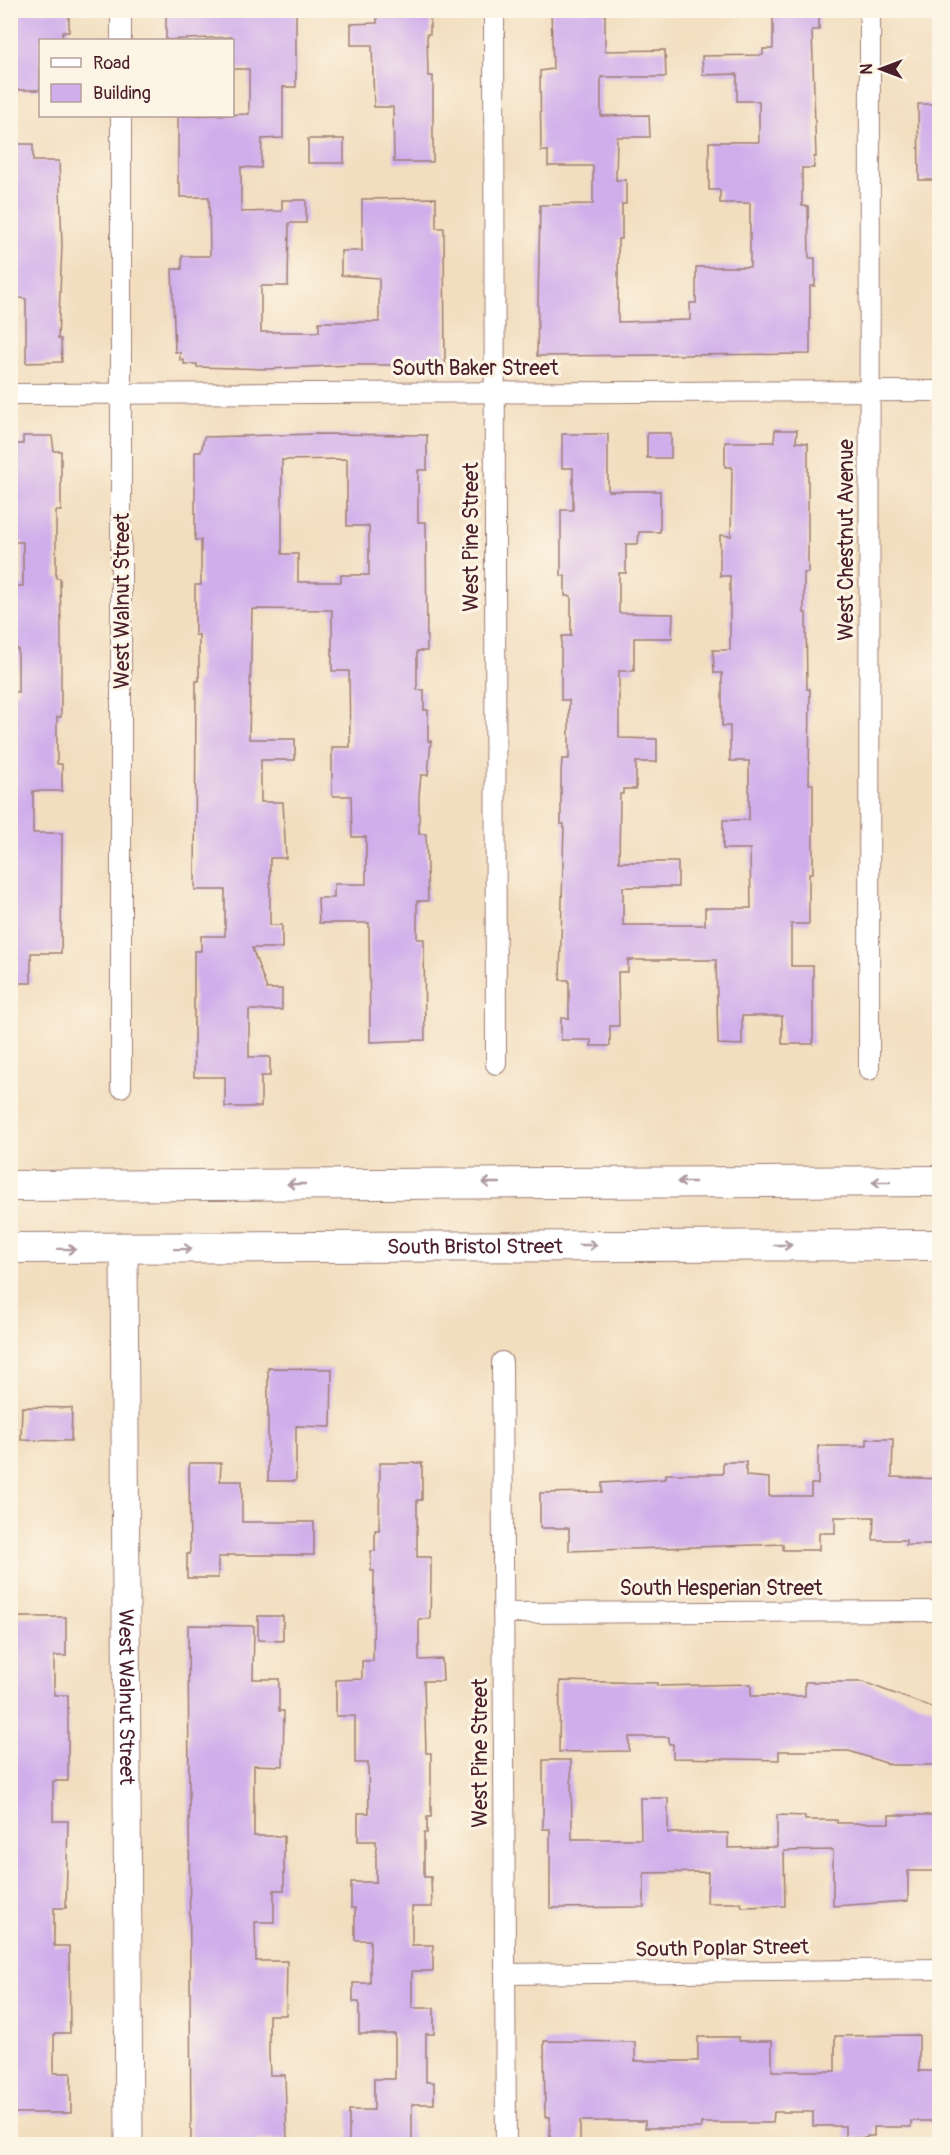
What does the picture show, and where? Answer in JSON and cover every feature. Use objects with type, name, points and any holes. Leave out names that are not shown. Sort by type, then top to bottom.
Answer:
[{"type":"main road","points":[[10,1185],[939,1181]]},
{"type":"main road","name":"South Bristol Street","points":[[10,1248],[939,1245]]},
{"type":"street","points":[[120,10],[121,39]]},
{"type":"street","name":"West Pine Street","points":[[494,10],[496,1064]]},
{"type":"street","name":"West Chestnut Avenue","points":[[869,1070],[870,10]]},
{"type":"street","name":"West Walnut Street","points":[[121,117],[123,393],[121,1087]]},
{"type":"street","name":"South Baker Street","points":[[10,394],[939,391]]},
{"type":"street","name":"West Walnut Street","points":[[124,1249],[129,2145]]},
{"type":"street","name":"West Pine Street","points":[[502,1362],[506,2145]]},
{"type":"street","name":"South Hesperian Street","points":[[503,1613],[939,1611]]},
{"type":"street","name":"South Poplar Street","points":[[505,1974],[939,1969]]},
{"type":"building","points":[[10,10],[69,12],[69,32],[62,32],[62,39],[39,39],[39,90],[10,90]]},
{"type":"building","points":[[166,10],[296,10],[296,87],[283,87],[283,138],[262,139],[261,168],[241,167],[241,212],[282,211],[282,200],[306,200],[306,223],[289,223],[288,286],[261,286],[261,332],[319,332],[319,322],[379,322],[379,278],[341,275],[341,251],[362,251],[362,199],[436,198],[436,228],[444,228],[445,365],[350,365],[268,369],[197,367],[197,364],[184,364],[184,360],[180,360],[180,352],[175,352],[172,269],[182,269],[182,256],[210,256],[209,197],[180,197],[178,117],[234,117],[234,114],[249,114],[249,69],[234,69],[234,39],[232,37],[166,39]]},
{"type":"building","points":[[551,10],[605,10],[605,51],[665,50],[666,77],[601,77],[601,116],[649,115],[650,137],[617,137],[616,180],[626,180],[626,204],[622,204],[622,239],[618,239],[618,322],[690,320],[690,303],[696,303],[696,267],[750,267],[750,203],[720,203],[720,190],[709,190],[709,142],[759,142],[759,101],[737,101],[737,74],[703,75],[702,56],[763,55],[763,49],[773,49],[773,10],[819,10],[819,30],[812,30],[816,157],[814,157],[814,168],[802,168],[802,206],[808,206],[809,258],[815,258],[815,286],[810,286],[810,354],[537,356],[540,205],[593,204],[593,166],[548,166],[548,151],[541,151],[540,71],[553,69]]},
{"type":"building","points":[[377,14],[430,14],[430,34],[427,34],[428,76],[433,76],[433,162],[394,162],[393,107],[374,107],[372,45],[351,45],[351,24],[377,23]]},
{"type":"building","points":[[918,104],[939,104],[939,180],[919,180]]},
{"type":"building","points":[[308,139],[344,139],[344,163],[308,163]]},
{"type":"building","points":[[10,144],[33,144],[33,161],[59,161],[62,246],[58,339],[61,339],[62,362],[26,363],[26,299],[10,296]]},
{"type":"building","points":[[775,430],[797,430],[796,442],[808,443],[808,573],[804,573],[804,613],[806,613],[807,689],[810,689],[809,784],[813,784],[813,873],[809,873],[809,924],[791,924],[791,966],[813,966],[813,1044],[782,1044],[782,1016],[742,1016],[742,1045],[718,1044],[716,960],[628,960],[628,972],[618,972],[619,1026],[610,1026],[610,1046],[591,1046],[591,1040],[561,1040],[561,1018],[569,1018],[569,980],[560,980],[564,824],[561,824],[561,773],[562,759],[569,759],[569,700],[561,700],[561,648],[562,636],[571,636],[571,596],[565,596],[565,576],[561,576],[561,510],[573,510],[573,468],[562,468],[562,434],[608,434],[608,491],[660,491],[660,532],[639,532],[638,544],[626,544],[626,573],[619,573],[619,613],[673,614],[672,638],[634,638],[634,671],[619,671],[619,738],[657,739],[657,762],[636,762],[636,789],[623,789],[623,794],[620,794],[619,862],[678,862],[678,887],[623,887],[623,925],[705,925],[705,908],[751,908],[750,849],[723,849],[723,820],[749,820],[749,761],[730,761],[730,726],[722,726],[722,673],[714,673],[713,650],[730,650],[730,576],[720,576],[720,535],[731,536],[732,467],[725,467],[725,442],[774,442]]},
{"type":"building","points":[[647,433],[671,433],[671,458],[647,458]]},
{"type":"building","points":[[317,434],[427,435],[427,470],[418,470],[418,522],[426,522],[427,651],[417,651],[417,690],[424,690],[424,710],[428,710],[428,741],[431,741],[428,775],[421,775],[419,795],[419,834],[426,834],[428,901],[417,901],[417,939],[424,939],[425,1040],[370,1042],[369,923],[319,923],[318,898],[334,898],[334,884],[366,884],[366,837],[352,837],[351,796],[332,796],[332,747],[350,747],[349,671],[332,671],[332,610],[252,609],[249,739],[295,739],[295,760],[261,760],[261,802],[283,802],[286,858],[270,858],[270,925],[282,925],[282,948],[252,948],[267,989],[282,989],[282,1010],[249,1010],[249,1057],[270,1057],[270,1076],[261,1076],[261,1107],[225,1107],[225,1077],[194,1077],[194,951],[201,951],[201,936],[225,936],[225,890],[195,890],[196,681],[199,681],[199,635],[195,635],[195,585],[201,585],[201,540],[195,540],[195,452],[201,452],[204,437]],"holes":[[[347,459],[347,526],[369,526],[369,575],[341,575],[341,582],[298,582],[298,554],[282,554],[282,460]]]},
{"type":"building","points":[[23,436],[52,436],[54,451],[61,451],[61,511],[56,511],[56,578],[60,578],[61,629],[61,717],[57,717],[57,764],[62,764],[62,791],[33,791],[33,833],[62,833],[61,953],[31,953],[31,983],[10,983],[13,890],[10,890],[10,692],[18,692],[18,649],[10,648],[10,621],[13,621],[12,586],[23,586],[23,542],[10,542],[11,444],[23,444]]},
{"type":"building","points":[[268,1368],[332,1369],[331,1427],[296,1426],[296,1481],[268,1481]]},
{"type":"building","points":[[22,1407],[72,1408],[71,1441],[21,1440]]},
{"type":"building","points":[[867,1439],[893,1439],[892,1477],[939,1479],[939,1545],[906,1545],[906,1540],[873,1540],[874,1517],[835,1517],[835,1533],[819,1533],[819,1550],[783,1550],[783,1544],[569,1551],[569,1528],[540,1528],[540,1493],[602,1492],[602,1483],[666,1479],[666,1474],[723,1474],[723,1462],[746,1462],[746,1476],[769,1478],[769,1496],[811,1496],[811,1484],[818,1484],[818,1446],[867,1446]]},
{"type":"building","points":[[189,1463],[221,1463],[220,1481],[242,1481],[242,1522],[314,1522],[314,1555],[227,1555],[227,1557],[218,1557],[218,1578],[187,1578],[187,1554],[190,1554]]},
{"type":"building","points":[[380,1463],[422,1463],[422,1500],[417,1500],[417,1557],[431,1557],[431,1578],[430,1619],[419,1619],[419,1660],[442,1659],[443,1681],[424,1681],[426,1753],[431,1753],[431,1817],[427,1817],[427,1833],[424,1833],[424,1877],[431,1877],[432,1907],[412,1907],[412,1945],[433,1945],[433,1971],[412,1971],[412,2008],[434,2008],[434,2034],[426,2034],[426,2082],[434,2082],[434,2104],[412,2104],[412,2145],[349,2145],[349,2110],[374,2110],[374,2079],[395,2079],[395,2034],[359,2034],[359,2002],[353,2002],[353,1983],[370,1983],[370,1940],[355,1940],[355,1908],[351,1908],[351,1882],[376,1882],[376,1841],[358,1841],[358,1813],[369,1813],[368,1763],[355,1763],[355,1716],[336,1716],[336,1680],[362,1679],[362,1661],[373,1661],[374,1571],[371,1571],[371,1551],[375,1551],[375,1530],[379,1530]]},
{"type":"building","points":[[258,1616],[283,1616],[283,1641],[258,1640]]},
{"type":"building","points":[[10,1617],[66,1617],[66,1656],[54,1656],[54,1695],[68,1695],[68,1781],[53,1781],[53,1821],[68,1821],[66,1908],[54,1908],[54,1946],[69,1946],[70,2033],[55,2033],[54,2035],[54,2073],[71,2073],[71,2113],[10,2113]]},
{"type":"building","points":[[188,1625],[254,1626],[253,1679],[279,1679],[279,1711],[284,1711],[283,1766],[254,1765],[254,1836],[284,1836],[284,1890],[274,1890],[274,1922],[255,1922],[256,1961],[287,1961],[286,2015],[269,2015],[269,2054],[270,2075],[285,2075],[287,2140],[258,2140],[258,2145],[191,2145]]},
{"type":"building","points":[[560,1681],[657,1683],[657,1686],[751,1684],[751,1696],[805,1696],[805,1682],[863,1682],[939,1710],[939,1765],[892,1765],[849,1751],[779,1751],[779,1760],[673,1758],[673,1744],[669,1744],[669,1737],[629,1737],[629,1751],[559,1752]]},
{"type":"building","points":[[543,1760],[571,1760],[572,1839],[641,1839],[640,1798],[668,1798],[668,1833],[728,1833],[728,1848],[777,1847],[777,1815],[805,1816],[805,1820],[837,1820],[837,1823],[889,1823],[889,1815],[938,1815],[939,1871],[908,1871],[908,1901],[833,1906],[833,1850],[784,1851],[785,1906],[742,1907],[741,1903],[707,1903],[708,1872],[644,1873],[644,1907],[550,1908],[550,1829],[543,1829]]},
{"type":"building","points":[[919,2035],[919,2071],[939,2071],[939,2121],[911,2121],[911,2127],[874,2127],[874,2136],[845,2138],[845,2126],[813,2126],[813,2112],[774,2112],[773,2123],[701,2123],[701,2128],[645,2128],[645,2121],[580,2121],[580,2145],[550,2145],[550,2117],[545,2117],[544,2041],[635,2042],[635,2061],[698,2061],[698,2037],[739,2037],[739,2041],[772,2041],[772,2071],[835,2071],[835,2036]]}]
